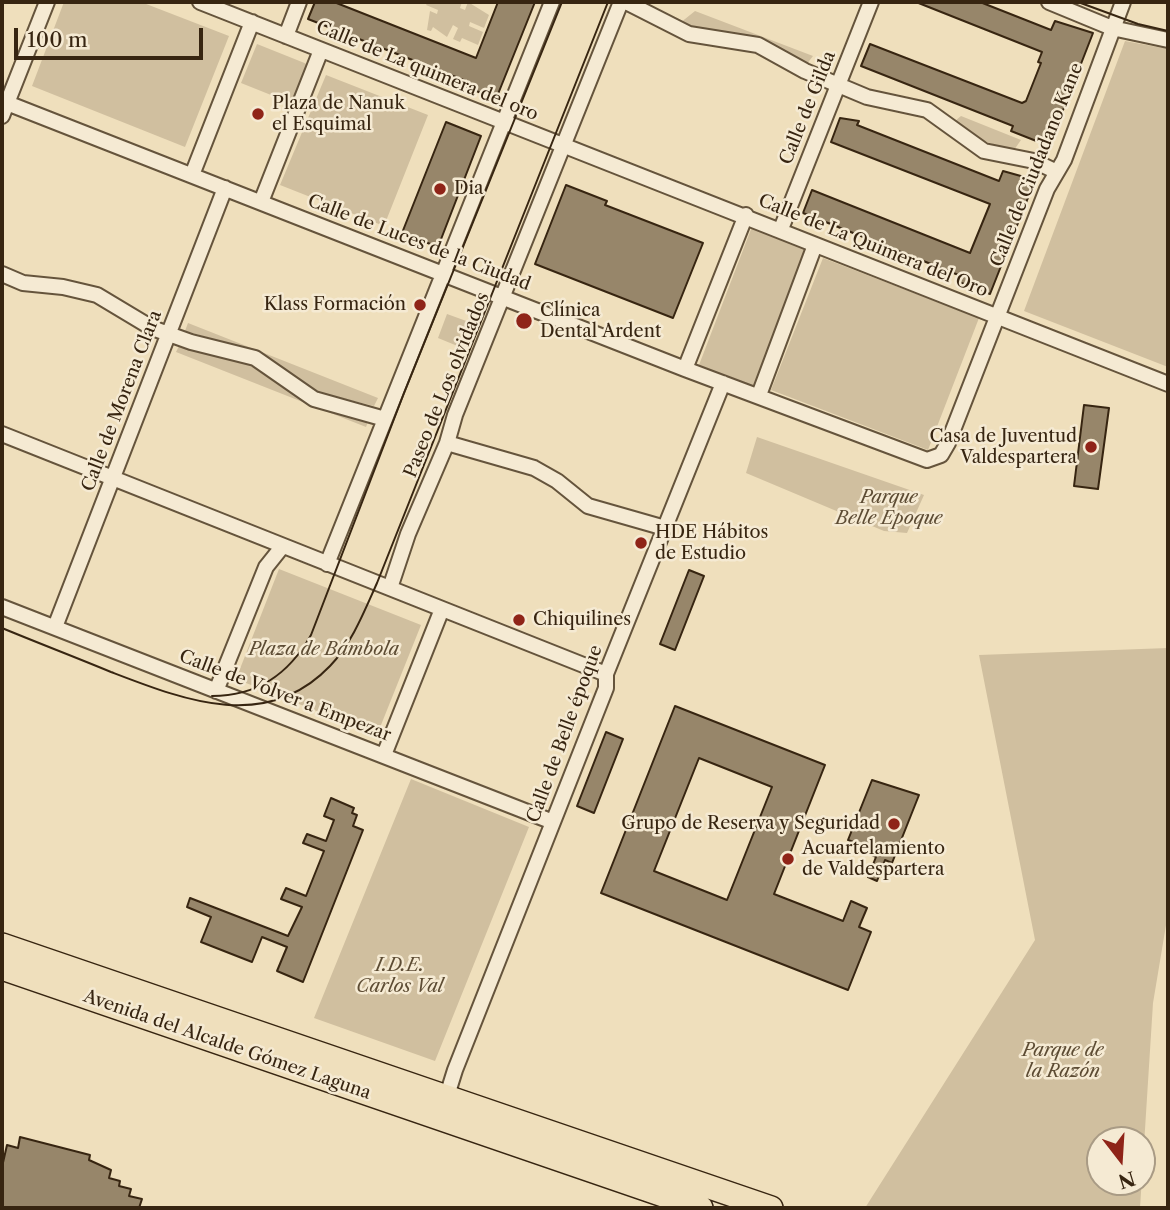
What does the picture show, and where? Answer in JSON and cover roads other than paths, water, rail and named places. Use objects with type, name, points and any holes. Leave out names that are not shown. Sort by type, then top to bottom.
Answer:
[{"type":"main road","name":"Avenida del Alcalde Gómez Laguna","points":[[2,945],[771,1208]]},
{"type":"main road","name":"Avenida del Alcalde Gómez Laguna","points":[[2,968],[701,1208]]},
{"type":"street","points":[[4,110],[47,2]]},
{"type":"street","name":"Calle de La quimera del oro","points":[[200,2],[563,145]]},
{"type":"street","points":[[286,36],[299,2]]},
{"type":"street","points":[[327,564],[552,2]]},
{"type":"street","points":[[623,2],[689,34],[758,45],[805,71],[867,97],[927,110],[985,151],[1034,161],[1056,172]]},
{"type":"street","name":"Paseo de Los olvidados","points":[[390,588],[416,512],[447,443],[453,420],[623,2]]},
{"type":"street","name":"Calle de Gilda","points":[[781,229],[871,2]]},
{"type":"street","points":[[1049,2],[1112,28],[1168,40]]},
{"type":"street","name":"Calle de Ciudadano Kane","points":[[936,457],[948,443],[1056,172],[1064,160],[1123,2]]},
{"type":"street","points":[[192,175],[252,22]]},
{"type":"street","points":[[261,202],[321,50]]},
{"type":"street","name":"Calle de Luces de la Ciudad","points":[[4,110],[192,175],[919,458],[936,457]]},
{"type":"street","name":"Calle de La Quimera del Oro","points":[[563,145],[746,215],[815,245],[1168,384]]},
{"type":"street","name":"Calle de Morena Clara","points":[[55,628],[225,188]]},
{"type":"street","points":[[685,369],[746,215]]},
{"type":"street","points":[[759,395],[815,245]]},
{"type":"street","points":[[2,274],[23,282],[89,293],[132,319],[168,334],[255,358],[314,399],[385,419]]},
{"type":"street","name":"Calle de Belle époque","points":[[444,1098],[606,688],[607,674],[723,383]]},
{"type":"street","points":[[2,434],[607,674]]},
{"type":"street","points":[[447,443],[534,468],[595,509],[665,528]]},
{"type":"street","points":[[216,691],[266,567],[282,547]]},
{"type":"street","name":"Calle de Volver a Empezar","points":[[2,607],[553,822]]},
{"type":"street","points":[[384,755],[442,609]]},
{"type":"street","points":[[444,1098],[452,1122]]},
{"type":"tram line","points":[[212,696],[244,692],[270,680],[293,661],[311,635],[404,393],[562,2]]},
{"type":"tram line","points":[[2,628],[167,692],[224,705],[252,705],[279,699],[305,687],[330,666],[351,637],[377,583],[608,2]]},
{"type":"tram line","points":[[1078,2],[1138,24],[1168,31]]},
{"type":"place","name":"Plaza de Nanuk el Esquimal","points":[[258,114]]},
{"type":"place","name":"Dia","points":[[440,189]]},
{"type":"place","name":"Klass Formación","points":[[420,305]]},
{"type":"place","name":"Clínica Dental Ardent","points":[[524,321]]},
{"type":"place","name":"Casa de Juventud Valdespartera","points":[[1091,447]]},
{"type":"place","name":"HDE Hábitos de Estudio","points":[[641,543]]},
{"type":"place","name":"Chiquilines","points":[[519,620]]},
{"type":"place","name":"Grupo de Reserva y Seguridad","points":[[894,824]]},
{"type":"place","name":"Acuartelamiento de Valdespartera","points":[[788,859]]},
{"type":"park label","name":"Parque Belle Epoque","points":[[889,508]]},
{"type":"park label","name":"Plaza de Bámbola","points":[[324,650]]},
{"type":"park label","name":"I.D.E. Carlos Val","points":[[400,976]]},
{"type":"park label","name":"Parque de la Razón","points":[[1063,1061]]}]
